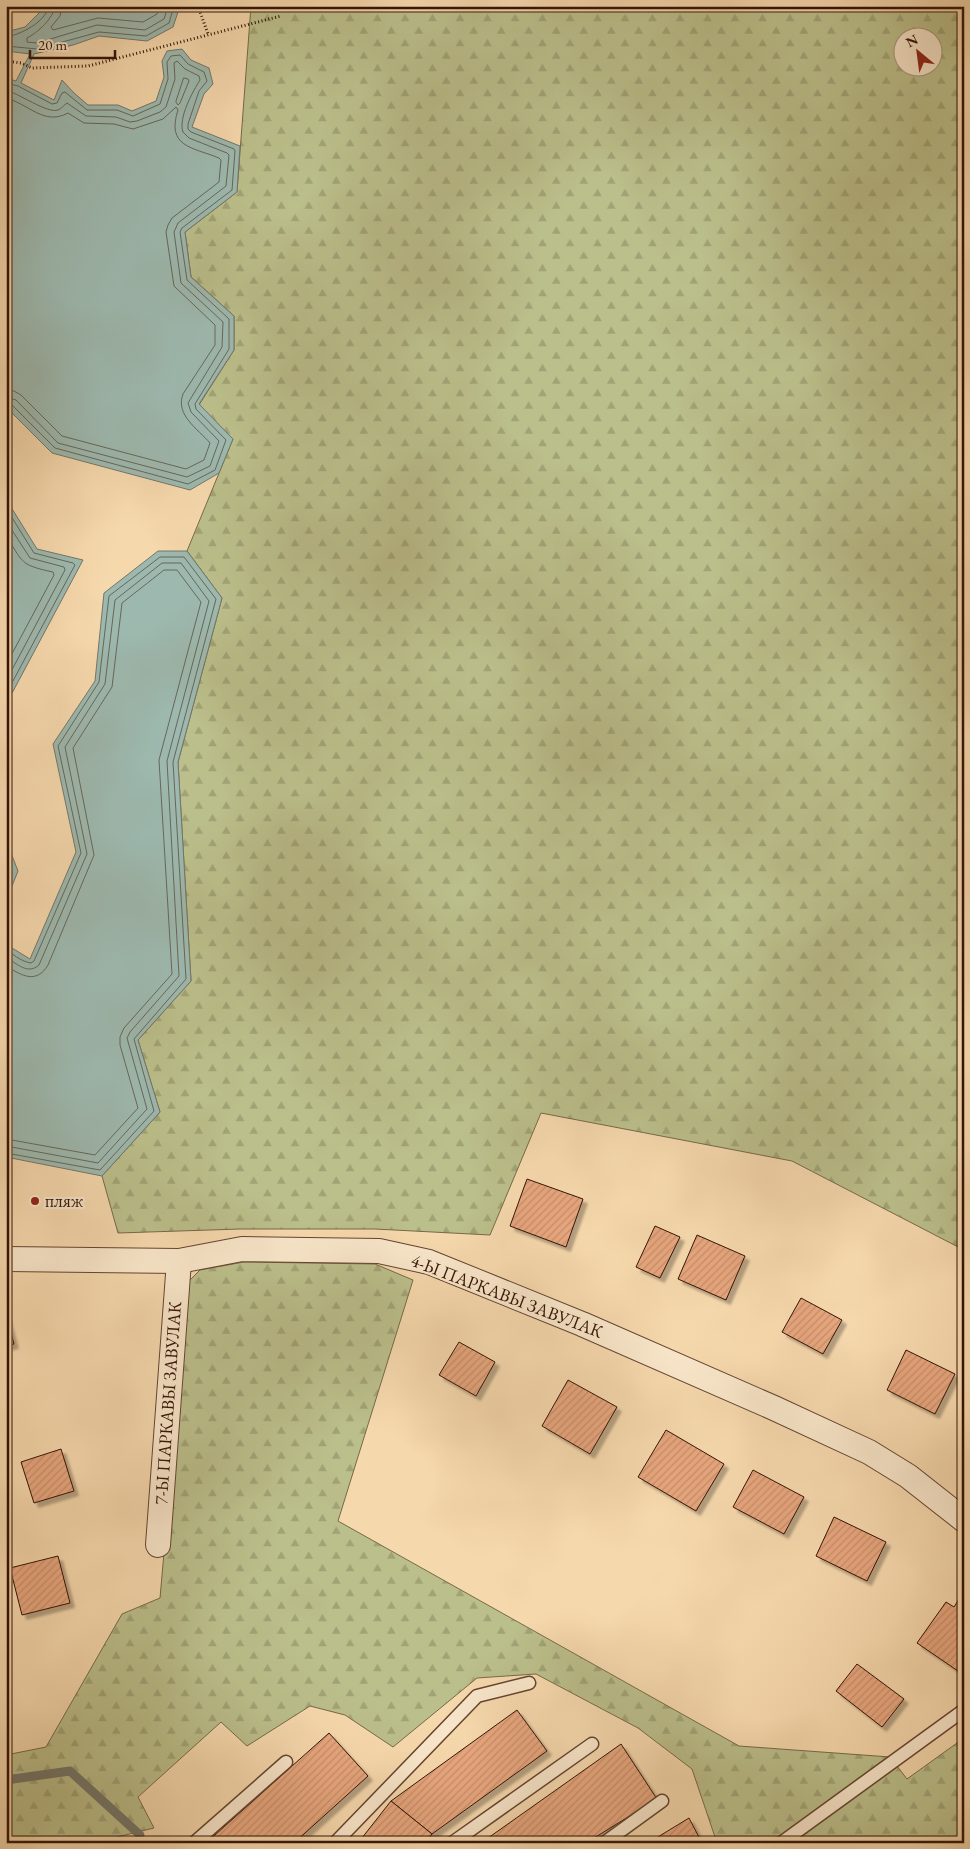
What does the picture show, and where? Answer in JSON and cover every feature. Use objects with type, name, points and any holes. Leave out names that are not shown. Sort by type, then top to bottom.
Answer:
[{"type":"street","name":"4-Ы ПАРКАВЫ ЗАВУЛАК","points":[[6,1259],[179,1261],[242,1249],[379,1251],[429,1262],[582,1324],[869,1452],[908,1476],[964,1520]]},
{"type":"street","name":"7-Ы ПАРКАВЫ ЗАВУЛАК","points":[[158,1545],[179,1261]]},
{"type":"lane","points":[[335,1843],[477,1696],[529,1683]]},
{"type":"lane","points":[[781,1843],[964,1710]]},
{"type":"lane","points":[[452,1843],[592,1744]]},
{"type":"lane","points":[[194,1843],[286,1762]]},
{"type":"lane","points":[[604,1843],[662,1801]]},
{"type":"path","points":[[198,6],[208,34]]},
{"type":"path","points":[[6,61],[20,63],[32,68],[88,66],[281,16]]},
{"type":"green space","points":[[251,6],[964,6],[964,1250],[792,1161],[541,1113],[490,1235],[375,1229],[240,1229],[118,1233],[102,1176],[160,1112],[138,1040],[191,981],[178,762],[222,598],[187,551],[233,439],[199,405],[234,350],[234,316],[191,277],[185,232],[237,192]]},
{"type":"green space","points":[[244,1262],[375,1264],[413,1280],[338,1521],[739,1746],[890,1757],[907,1779],[964,1738],[964,1843],[717,1843],[692,1769],[638,1728],[536,1674],[477,1678],[393,1747],[345,1715],[310,1706],[247,1746],[221,1722],[138,1797],[154,1828],[92,1843],[6,1843],[6,1755],[46,1747],[122,1614],[160,1598],[188,1282],[200,1270]]},
{"type":"water","points":[[46,6],[180,6],[173,27],[147,41],[99,36],[73,45],[34,54],[21,83],[54,100],[62,80],[88,105],[118,105],[132,111],[156,101],[164,77],[162,61],[167,51],[182,49],[191,60],[209,68],[213,84],[204,94],[192,127],[240,146],[237,192],[185,232],[191,277],[234,316],[234,350],[199,404],[233,439],[219,473],[190,490],[52,453],[6,407],[6,78],[16,81],[30,54],[6,51],[6,32],[25,27]]},
{"type":"water","points":[[6,499],[37,549],[83,560],[10,697],[6,716]]},
{"type":"water","points":[[158,551],[187,551],[222,598],[178,762],[191,981],[138,1040],[160,1112],[102,1176],[6,1157],[6,975],[8,974],[6,931],[12,948],[30,959],[76,852],[53,744],[95,681],[104,593]]},
{"type":"water","points":[[6,840],[18,871],[6,901]]},
{"type":"building","points":[[527,1179],[583,1199],[566,1247],[510,1226]]},
{"type":"building","points":[[655,1226],[680,1237],[660,1278],[636,1267]]},
{"type":"building","points":[[697,1235],[745,1256],[726,1300],[678,1279]]},
{"type":"building","points":[[801,1298],[842,1320],[823,1354],[782,1332]]},
{"type":"building","points":[[6,1315],[14,1344],[6,1346]]},
{"type":"building","points":[[459,1342],[495,1362],[476,1396],[439,1375]]},
{"type":"building","points":[[906,1350],[955,1374],[935,1414],[887,1390]]},
{"type":"building","points":[[568,1380],[617,1407],[590,1454],[542,1426]]},
{"type":"building","points":[[666,1430],[724,1464],[696,1511],[638,1477]]},
{"type":"building","points":[[61,1449],[74,1491],[34,1503],[21,1462]]},
{"type":"building","points":[[753,1470],[804,1497],[784,1534],[733,1507]]},
{"type":"building","points":[[834,1517],[886,1542],[867,1581],[816,1556]]},
{"type":"building","points":[[58,1556],[70,1603],[22,1615],[10,1568]]},
{"type":"building","points":[[961,1596],[964,1597],[964,1663],[958,1671],[917,1643],[946,1602],[954,1607]]},
{"type":"building","points":[[857,1664],[904,1699],[882,1727],[836,1691]]},
{"type":"building","points":[[517,1710],[547,1751],[432,1834],[391,1801]]},
{"type":"building","points":[[329,1733],[368,1776],[294,1843],[206,1843]]},
{"type":"building","points":[[621,1744],[657,1799],[586,1843],[481,1843]]},
{"type":"building","points":[[391,1801],[432,1834],[425,1843],[358,1843]]},
{"type":"building","points":[[689,1818],[702,1843],[648,1843]]},
{"type":"waterway","points":[[6,1780],[70,1771],[140,1835]]},
{"type":"place","name":"пляж","points":[[35,1201]]}]
